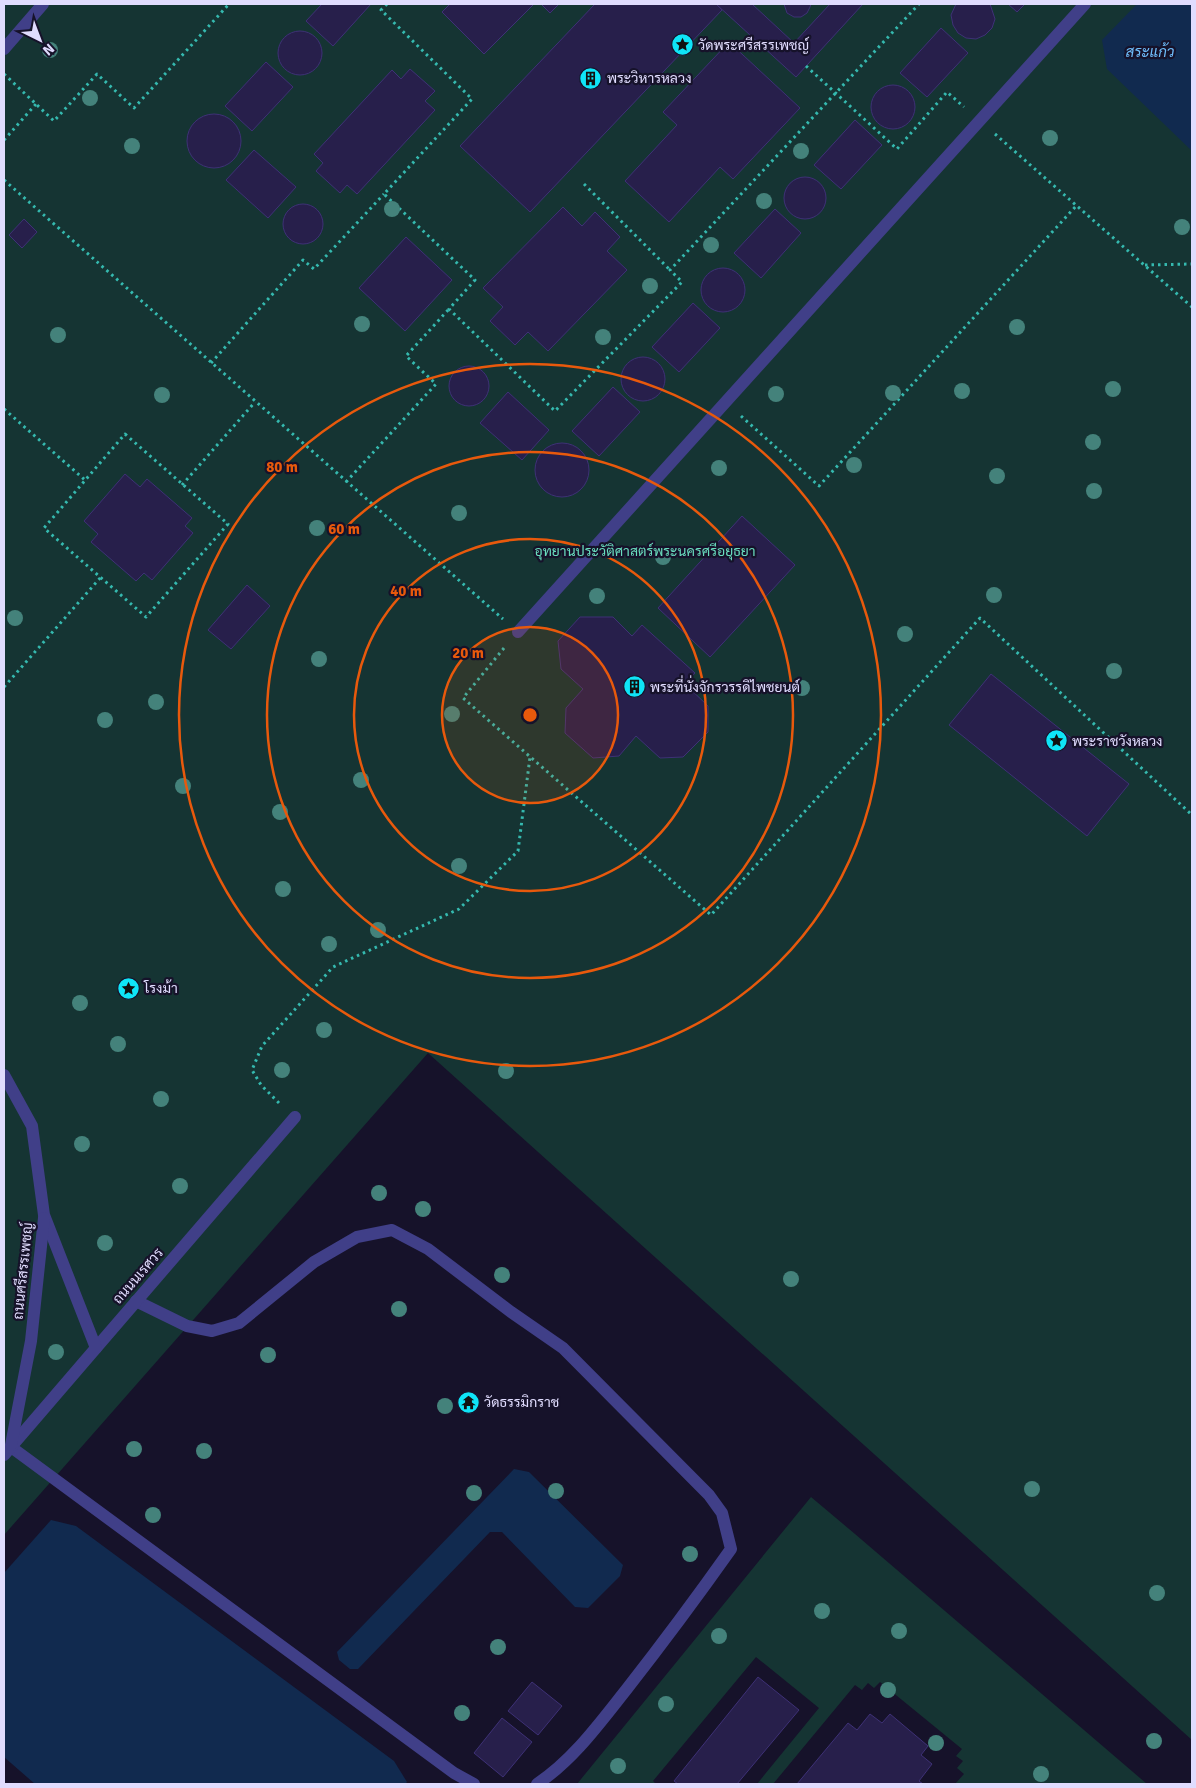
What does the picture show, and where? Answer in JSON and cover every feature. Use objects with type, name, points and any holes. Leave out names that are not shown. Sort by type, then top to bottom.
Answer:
[{"type":"street","points":[[4,49],[43,4]]},
{"type":"street","points":[[518,632],[1085,4]]},
{"type":"street","name":"ถนนศรีสรรเพชญ์","points":[[4,1075],[32,1126],[44,1215],[31,1341],[7,1451]]},
{"type":"street","name":"ถนนนเรศวร","points":[[7,1451],[295,1118]]},
{"type":"street","name":"ถนนศรีสรรเพชญ์","points":[[44,1215],[96,1348]]},
{"type":"street","points":[[136,1301],[187,1326],[212,1330],[239,1324],[314,1262],[356,1237],[392,1230],[428,1250],[563,1348],[709,1495],[722,1513],[731,1549],[684,1615],[598,1725],[557,1771],[538,1784]]},
{"type":"street","points":[[7,1451],[454,1773],[474,1784]]},
{"type":"path","points":[[4,74],[54,121],[97,74],[134,108],[229,4]]},
{"type":"path","points":[[211,364],[303,260],[314,269],[472,99],[381,10],[388,4]]},
{"type":"path","points":[[670,270],[919,4]]},
{"type":"path","points":[[806,66],[897,149],[947,92],[1192,307]]},
{"type":"path","points":[[4,140],[36,104]]},
{"type":"path","points":[[4,180],[518,632],[463,698],[711,915],[980,618],[1192,815]]},
{"type":"path","points":[[449,309],[555,411],[682,282],[584,184]]},
{"type":"path","points":[[346,482],[436,384],[406,356],[475,280],[384,194]]},
{"type":"path","points":[[726,402],[819,486],[1077,205]]},
{"type":"path","points":[[1144,265],[1192,264]]},
{"type":"path","points":[[182,485],[255,402]]},
{"type":"path","points":[[4,410],[84,480]]},
{"type":"path","points":[[125,434],[228,524],[146,617],[44,528],[84,480],[125,434]]},
{"type":"path","points":[[4,687],[101,577]]},
{"type":"path","points":[[295,1118],[261,1085],[252,1070],[262,1046],[333,967],[459,909],[518,851],[530,756]]},
{"type":"green space","name":"อุทยานประวัติศาสตร์พระนครศรีอยุธยา","points":[[4,4],[1192,4],[1192,1740],[428,1053],[4,1535]]},
{"type":"green space","points":[[811,1497],[1147,1784],[955,1784],[964,1774],[957,1768],[963,1761],[956,1756],[962,1749],[880,1682],[874,1688],[868,1683],[862,1690],[855,1685],[773,1784],[757,1784],[819,1708],[756,1657],[653,1781],[656,1784],[577,1784]]},
{"type":"water","name":"สระแก้ว","points":[[1137,4],[1192,4],[1192,151],[1107,69],[1102,40]]},
{"type":"water","points":[[514,1469],[529,1472],[623,1565],[620,1576],[588,1608],[575,1607],[502,1532],[490,1532],[358,1669],[350,1669],[339,1660],[337,1652]]},
{"type":"water","points":[[51,1520],[76,1526],[394,1761],[407,1782],[405,1784],[35,1784],[4,1757],[4,1573]]},
{"type":"building","points":[[322,4],[371,4],[333,46],[306,21]]},
{"type":"building","points":[[450,4],[534,4],[484,54],[442,12]]},
{"type":"building","points":[[541,4],[559,4],[550,13]]},
{"type":"building","name":"พระวิหารหลวง","points":[[595,4],[716,4],[722,10],[530,212],[460,146]]},
{"type":"building","points":[[716,4],[752,4],[794,43],[830,4],[863,4],[796,77]]},
{"type":"building","points":[[784,4],[811,4],[807,13],[801,17],[794,17],[787,13]]},
{"type":"building","points":[[956,4],[990,4],[995,19],[992,28],[985,35],[976,39],[966,38],[958,33],[953,25],[951,15]]},
{"type":"building","points":[[1008,4],[1025,4],[1017,12]]},
{"type":"building","points":[[941,28],[968,53],[927,97],[900,73]]},
{"type":"building","points":[[300,31],[312,35],[318,41],[322,53],[318,65],[312,71],[300,75],[288,71],[282,65],[278,53],[282,41],[288,35]]},
{"type":"building","points":[[729,42],[800,108],[733,179],[720,167],[669,222],[625,181],[677,125],[663,112]]},
{"type":"building","points":[[266,62],[293,87],[252,131],[225,106]]},
{"type":"building","points":[[410,69],[435,91],[425,101],[435,110],[357,194],[347,185],[340,193],[316,171],[323,163],[314,154],[392,70],[401,79]]},
{"type":"building","points":[[893,85],[905,89],[911,95],[915,107],[911,119],[905,125],[893,129],[881,125],[875,119],[871,107],[875,95],[881,89]]},
{"type":"building","points":[[214,114],[224,116],[233,122],[239,131],[241,141],[239,151],[233,160],[224,166],[214,168],[204,166],[195,160],[189,151],[187,141],[189,131],[195,122],[204,116]]},
{"type":"building","points":[[855,120],[882,145],[841,189],[814,165]]},
{"type":"building","points":[[254,150],[296,187],[268,218],[226,180]]},
{"type":"building","points":[[809,177],[817,180],[823,186],[826,198],[823,210],[817,216],[801,219],[793,216],[787,210],[784,194],[787,186],[793,180]]},
{"type":"building","points":[[303,204],[317,210],[323,224],[317,238],[303,244],[289,238],[283,224],[289,210]]},
{"type":"building","points":[[563,207],[582,226],[595,212],[620,237],[607,251],[627,270],[548,351],[528,332],[515,345],[490,321],[503,307],[483,288]]},
{"type":"building","points":[[775,209],[801,233],[761,278],[734,253]]},
{"type":"building","points":[[24,219],[37,232],[22,248],[9,235]]},
{"type":"building","points":[[406,237],[452,280],[405,331],[359,288]]},
{"type":"building","points":[[723,268],[735,272],[741,278],[745,290],[741,302],[735,308],[723,312],[711,308],[705,302],[701,290],[705,278],[711,272]]},
{"type":"building","points":[[693,303],[720,328],[679,372],[652,347]]},
{"type":"building","points":[[643,357],[655,361],[661,367],[665,379],[661,391],[655,397],[643,401],[631,397],[625,391],[621,379],[625,367],[631,361]]},
{"type":"building","points":[[469,366],[483,372],[489,386],[483,400],[469,406],[455,400],[449,386],[455,372]]},
{"type":"building","points":[[613,387],[640,412],[599,456],[572,431]]},
{"type":"building","points":[[508,392],[549,430],[522,460],[480,423]]},
{"type":"building","points":[[562,443],[572,445],[581,451],[587,460],[589,470],[587,480],[581,489],[572,495],[562,497],[552,495],[543,489],[537,480],[535,470],[537,460],[543,451],[552,445]]},
{"type":"building","points":[[125,474],[140,487],[147,479],[192,518],[185,526],[193,533],[152,580],[144,573],[136,581],[91,542],[98,534],[84,521]]},
{"type":"building","points":[[742,516],[795,565],[710,657],[658,608]]},
{"type":"building","points":[[247,585],[270,606],[231,649],[208,630]]},
{"type":"building","name":"พระที่นั่งจักรวรรดิไพชยนต์","points":[[580,617],[613,617],[632,636],[642,625],[695,673],[685,684],[708,706],[708,732],[683,757],[660,758],[636,736],[619,756],[593,758],[565,733],[566,708],[583,689],[561,669],[558,641]]},
{"type":"building","points":[[991,674],[1129,784],[1087,836],[949,725]]},
{"type":"building","points":[[758,1677],[799,1710],[737,1784],[678,1784],[674,1781]]},
{"type":"building","points":[[532,1682],[562,1706],[538,1735],[508,1711]]},
{"type":"building","points":[[870,1714],[882,1723],[890,1714],[928,1746],[921,1755],[932,1764],[919,1781],[923,1784],[797,1784],[848,1723],[857,1730]]},
{"type":"building","points":[[502,1718],[532,1742],[503,1777],[474,1753]]},
{"type":"place","name":"วัดพระศรีสรรเพชญ์","points":[[682,45]]},
{"type":"place","name":"พระวิหารหลวง","points":[[591,78]]},
{"type":"place","name":"พระที่นั่งจักรวรรดิไพชยนต์","points":[[634,687]]},
{"type":"place","name":"พระราชวังหลวง","points":[[1056,741]]},
{"type":"place","name":"โรงม้า","points":[[128,988]]},
{"type":"place","name":"วัดธรรมิกราช","points":[[468,1402]]}]
